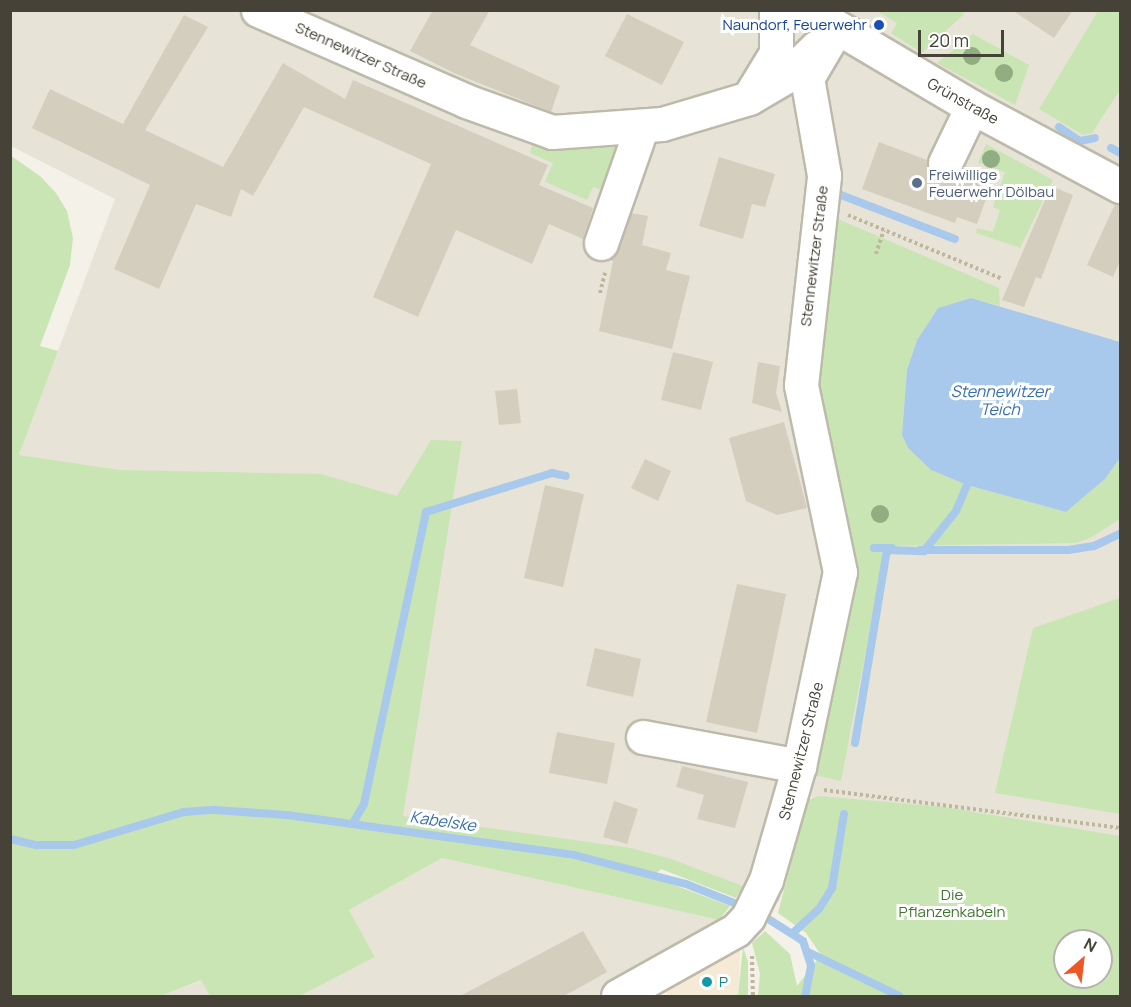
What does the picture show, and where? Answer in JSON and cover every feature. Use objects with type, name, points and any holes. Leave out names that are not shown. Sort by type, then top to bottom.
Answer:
[{"type":"street","name":"Stennewitzer Straße","points":[[258,10],[466,101],[552,132],[662,124],[749,98],[788,75],[836,29]]},
{"type":"street","points":[[749,98],[776,54],[776,10]]},
{"type":"street","name":"Grünstraße","points":[[808,10],[836,29],[972,107],[1120,186]]},
{"type":"street","name":"Stennewitzer Straße","points":[[738,929],[761,894],[796,776],[840,572],[801,386],[824,175],[817,118],[807,78],[836,29]]},
{"type":"street","points":[[749,98],[788,97],[817,118]]},
{"type":"street","points":[[945,163],[972,107]]},
{"type":"street","points":[[601,243],[642,126]]},
{"type":"street","points":[[643,737],[796,776]]},
{"type":"street","points":[[618,996],[738,929]]},
{"type":"path","points":[[821,204],[1000,278]]},
{"type":"path","points":[[876,254],[884,230]]},
{"type":"path","points":[[796,776],[1120,828]]},
{"type":"path","points":[[738,929],[754,962],[753,996]]},
{"type":"shaded area","points":[[10,11],[1120,11],[1120,996],[1078,989],[1113,989],[1113,929],[1053,929],[1053,985],[829,947],[859,804],[809,797],[779,902],[670,860],[367,813],[120,472],[19,455],[115,199],[11,146]]},
{"type":"shaded area","points":[[442,858],[719,920],[740,949],[654,996],[300,996],[375,957],[349,910]]},
{"type":"shaded area","points":[[740,949],[738,996],[669,996],[665,990]]},
{"type":"shaded area","points":[[202,980],[210,996],[161,996]]},
{"type":"green space","points":[[877,11],[964,11],[963,15],[922,53],[891,33],[897,23]]},
{"type":"green space","points":[[1098,11],[1120,11],[1120,90],[1092,133],[1083,135],[1039,109]]},
{"type":"green space","points":[[973,34],[1029,65],[1015,105],[937,63]]},
{"type":"green space","points":[[627,138],[608,192],[593,187],[587,200],[545,182],[553,163],[530,153],[533,143],[547,146]]},
{"type":"green space","points":[[986,144],[1053,180],[1020,248],[976,233],[977,228],[993,232],[1000,210],[993,207],[1005,172],[978,163]]},
{"type":"green space","points":[[10,155],[40,176],[56,193],[67,211],[73,238],[70,265],[40,346],[58,351],[19,455],[120,470],[321,474],[397,496],[431,440],[462,441],[403,816],[631,848],[671,859],[743,886],[736,898],[661,869],[653,877],[730,906],[719,920],[442,858],[349,910],[375,957],[300,996],[210,996],[201,980],[161,996],[11,996]]},
{"type":"green space","points":[[840,220],[999,288],[1000,306],[971,298],[938,308],[917,340],[907,370],[902,435],[908,448],[931,470],[967,485],[1066,512],[1105,479],[1120,458],[1120,519],[1090,538],[1076,543],[886,546],[841,781],[814,775],[855,565],[816,386],[832,228]]},
{"type":"green space","points":[[1120,598],[1120,814],[995,793],[1033,628]]},
{"type":"green space","name":"Die Pflanzenkabeln","points":[[819,796],[944,807],[1120,836],[1120,996],[758,996],[760,974],[752,943],[765,931],[790,954],[797,986],[821,955],[806,933],[778,913],[807,800]]},
{"type":"green space","points":[[743,947],[748,962],[748,996],[738,996]]},
{"type":"water","name":"Stennewitzer Teich","points":[[971,298],[1120,342],[1120,458],[1105,479],[1066,512],[967,485],[931,470],[908,448],[902,435],[907,370],[917,340],[938,308]]},
{"type":"building","points":[[433,10],[490,10],[470,45],[560,86],[551,112],[454,73],[410,51]]},
{"type":"building","points":[[1012,10],[1073,10],[1054,38]]},
{"type":"building","points":[[627,14],[684,42],[662,85],[605,56]]},
{"type":"building","points":[[184,15],[208,27],[145,130],[223,167],[283,63],[345,99],[353,80],[548,165],[539,185],[593,208],[583,239],[549,224],[532,264],[456,230],[418,317],[373,297],[431,164],[304,107],[253,196],[241,189],[231,217],[196,204],[159,289],[114,269],[150,185],[32,128],[50,89],[123,124]]},
{"type":"building","name":"Freiwillige Feuerwehr Dölbau","points":[[879,142],[927,160],[929,173],[937,180],[947,182],[960,173],[991,185],[977,224],[957,217],[955,223],[862,189]]},
{"type":"building","points":[[719,157],[775,174],[765,207],[752,204],[743,239],[699,226]]},
{"type":"building","points":[[1051,186],[1073,195],[1041,279],[1036,277],[1024,307],[1002,300]]},
{"type":"building","points":[[1115,204],[1120,205],[1120,261],[1113,277],[1087,265]]},
{"type":"building","points":[[631,213],[648,216],[642,245],[671,253],[666,270],[690,276],[672,349],[599,331],[613,261],[609,259],[619,249]]},
{"type":"building","points":[[673,352],[713,362],[701,410],[661,400]]},
{"type":"building","points":[[758,362],[780,366],[776,393],[782,412],[752,403]]},
{"type":"building","points":[[517,389],[521,423],[499,425],[495,391]]},
{"type":"building","points":[[784,422],[807,508],[777,515],[746,501],[729,438]]},
{"type":"building","points":[[645,459],[671,471],[658,501],[631,488]]},
{"type":"building","points":[[545,485],[584,494],[563,587],[524,578]]},
{"type":"building","points":[[737,584],[786,594],[757,733],[706,722]]},
{"type":"building","points":[[595,648],[641,659],[633,697],[586,686]]},
{"type":"building","points":[[557,732],[615,743],[607,784],[549,773]]},
{"type":"building","points":[[682,766],[748,782],[735,828],[697,819],[704,795],[676,787]]},
{"type":"building","points":[[614,801],[638,809],[627,844],[603,837]]},
{"type":"building","points":[[583,931],[607,972],[577,989],[563,996],[460,996]]},
{"type":"waterway","points":[[1059,127],[1080,141],[1095,138]]},
{"type":"waterway","points":[[1111,148],[1120,153]]},
{"type":"waterway","points":[[841,195],[955,239]]},
{"type":"waterway","points":[[353,823],[364,804],[426,512],[552,473],[566,476]]},
{"type":"waterway","points":[[855,743],[887,550],[924,551],[956,511],[967,485]]},
{"type":"waterway","points":[[920,550],[1068,550],[1094,546],[1120,534]]},
{"type":"waterway","points":[[874,548],[892,548]]},
{"type":"waterway","name":"Kabelske","points":[[10,839],[36,845],[74,845],[184,812],[215,810],[287,815],[574,855],[686,884],[747,908]]},
{"type":"waterway","points":[[794,932],[819,909],[832,888],[844,814]]},
{"type":"waterway","name":"Kabelske","points":[[759,913],[803,941],[811,966],[805,996]]},
{"type":"waterway","points":[[808,952],[899,996]]},
{"type":"place","name":"Naundorf, Feuerwehr","points":[[879,25]]},
{"type":"place","name":"Freiwillige Feuerwehr Dölbau","points":[[917,183]]},
{"type":"place","name":"P","points":[[707,982]]}]
